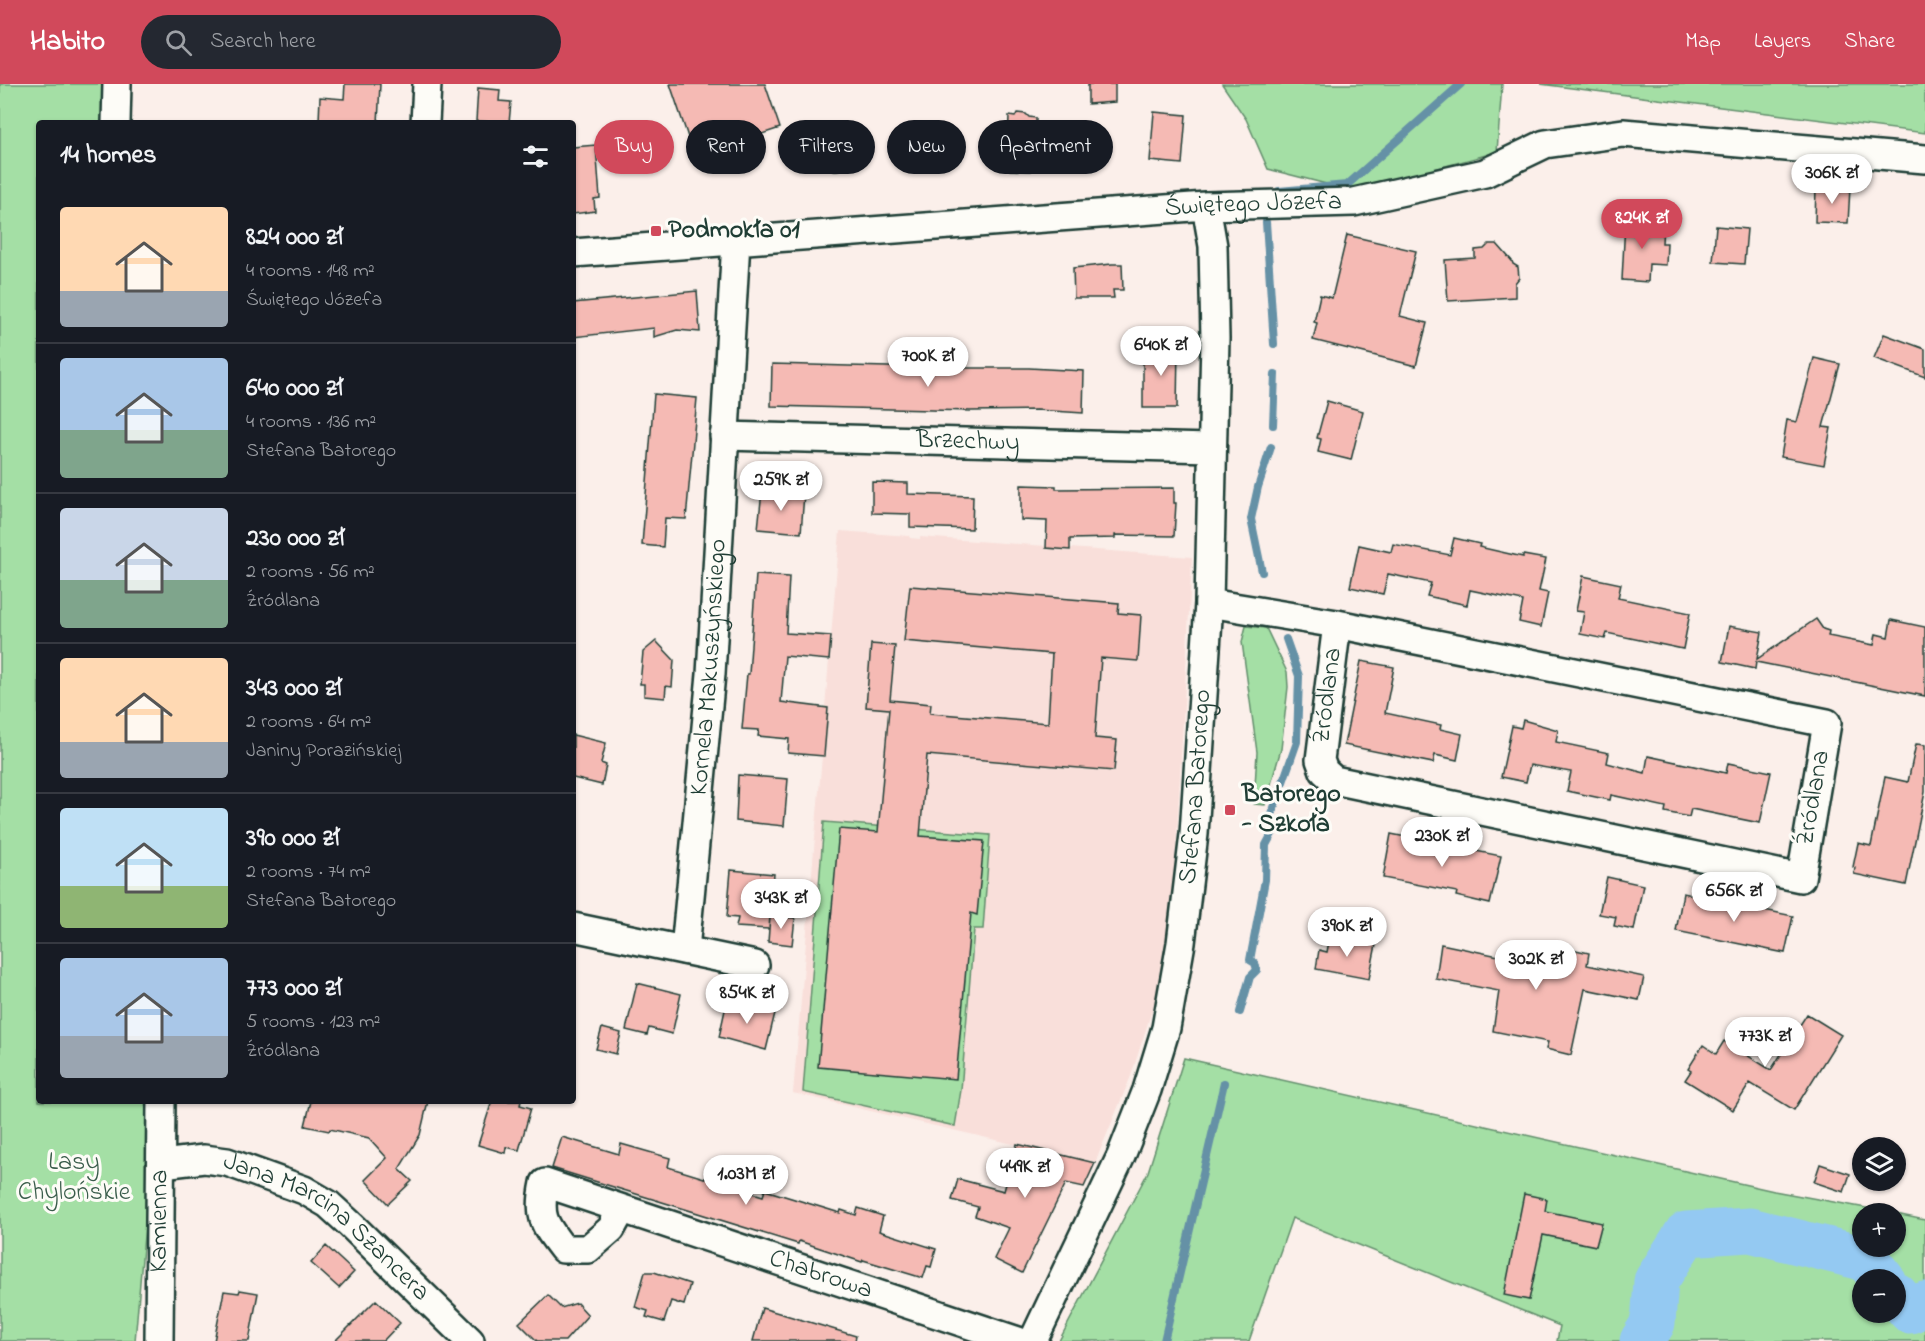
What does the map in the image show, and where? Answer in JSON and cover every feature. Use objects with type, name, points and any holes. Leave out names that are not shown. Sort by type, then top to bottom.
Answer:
[{"type":"street","points":[[116,120],[117,84]]},
{"type":"street","points":[[425,120],[427,84]]},
{"type":"street","name":"Świętego Józefa","points":[[576,253],[1206,206],[1354,202],[1485,173],[1545,144],[1623,133],[1925,159]]},
{"type":"street","name":"Stefana Batorego","points":[[1033,1341],[1121,1156],[1147,1090],[1166,1028],[1181,943],[1194,834],[1209,603],[1215,338],[1213,258],[1206,206]]},
{"type":"street","name":"Kornela Makuszyńskiego","points":[[685,950],[711,674],[736,241]]},
{"type":"street","name":"Brzechwy","points":[[724,436],[1212,448]]},
{"type":"street","name":"Źródlana","points":[[1209,603],[1337,624],[1827,723],[1801,878],[1334,780],[1324,771],[1320,760],[1337,624]]},
{"type":"street","points":[[576,928],[755,964]]},
{"type":"street","name":"Kamienna","points":[[159,1341],[161,1104]]},
{"type":"street","name":"Jana Marcina Szancera","points":[[162,1164],[204,1159],[227,1162],[304,1190],[328,1204],[470,1341]]},
{"type":"street","name":"Chabrowa","points":[[622,1209],[1018,1341]]},
{"type":"shaded area","points":[[840,531],[909,536],[920,539],[920,537],[1046,546],[1047,548],[1070,550],[1070,548],[1192,557],[1177,833],[1170,919],[1162,979],[1131,1076],[1095,1163],[793,1093],[822,756],[826,734],[828,708],[825,707]]},
{"type":"green space","name":"Lasy Chylońskie","points":[[0,84],[104,84],[102,120],[36,120],[36,1104],[145,1104],[151,1153],[135,1341],[0,1341]]},
{"type":"green space","points":[[1222,84],[1502,84],[1497,152],[1354,191],[1268,169],[1246,119]]},
{"type":"green space","points":[[1540,84],[1925,84],[1925,133]]},
{"type":"green space","points":[[1246,626],[1266,628],[1287,672],[1288,687],[1281,749],[1265,805],[1254,804],[1257,752],[1242,642]]},
{"type":"green space","points":[[824,822],[990,835],[983,929],[974,929],[961,1090],[955,1126],[803,1092]]},
{"type":"green space","points":[[1184,1058],[1774,1191],[1852,1205],[1852,1257],[1906,1257],[1906,1216],[1925,1220],[1925,1341],[1557,1341],[1560,1326],[1292,1218],[1249,1341],[1059,1341],[1148,1172]]},
{"type":"building","points":[[345,84],[380,84],[378,120],[319,120],[320,97],[344,99]]},
{"type":"building","points":[[670,84],[765,84],[778,122],[778,129],[766,133],[766,120],[686,120],[686,131]]},
{"type":"building","points":[[1088,84],[1115,84],[1115,102],[1088,104]]},
{"type":"building","points":[[478,88],[500,90],[499,101],[511,102],[509,120],[476,120]]},
{"type":"building","points":[[1154,112],[1186,115],[1182,164],[1150,161]]},
{"type":"building","points":[[1017,113],[1026,114],[1036,120],[1009,120],[1009,116],[1015,117]]},
{"type":"building","points":[[594,145],[594,174],[598,174],[600,198],[594,199],[595,211],[576,214],[576,147]]},
{"type":"building","points":[[1816,187],[1850,188],[1848,223],[1815,222]]},
{"type":"building","points":[[1625,222],[1663,224],[1662,243],[1667,243],[1666,265],[1649,264],[1648,282],[1622,280]]},
{"type":"building","points":[[1716,226],[1747,229],[1744,264],[1713,262]]},
{"type":"building","points":[[1347,235],[1416,251],[1400,316],[1427,323],[1416,366],[1313,340],[1320,295],[1332,298]]},
{"type":"building","points":[[1489,244],[1497,244],[1518,267],[1519,278],[1515,283],[1515,297],[1448,301],[1445,260],[1475,258],[1475,250],[1484,249]]},
{"type":"building","points":[[1122,264],[1123,290],[1113,290],[1114,298],[1074,298],[1073,268]]},
{"type":"building","points":[[697,291],[700,332],[677,330],[654,337],[654,328],[576,337],[576,303]]},
{"type":"building","points":[[1884,334],[1925,349],[1925,377],[1874,358]]},
{"type":"building","points":[[1146,345],[1178,345],[1177,408],[1143,408],[1143,360],[1145,360]]},
{"type":"building","points":[[1814,358],[1840,364],[1823,427],[1831,428],[1824,465],[1781,457],[1787,420],[1797,422]]},
{"type":"building","points":[[772,364],[1084,371],[1083,413],[1037,410],[971,411],[771,406]]},
{"type":"building","points":[[654,394],[697,398],[686,519],[665,518],[663,547],[642,545]]},
{"type":"building","points":[[1327,401],[1363,411],[1351,460],[1318,452],[1321,439],[1317,438]]},
{"type":"building","points":[[872,482],[908,483],[908,494],[973,496],[972,529],[910,527],[910,514],[872,513]]},
{"type":"building","points":[[1021,485],[1056,486],[1056,489],[1174,488],[1174,503],[1176,503],[1174,536],[1115,535],[1115,538],[1070,539],[1070,550],[1046,548],[1047,521],[1021,520]]},
{"type":"building","points":[[762,491],[804,494],[801,533],[758,529]]},
{"type":"building","points":[[1454,538],[1480,544],[1479,547],[1523,557],[1523,555],[1546,559],[1539,591],[1548,593],[1541,627],[1519,622],[1523,601],[1470,590],[1467,605],[1427,596],[1431,583],[1388,574],[1383,594],[1350,587],[1359,545],[1391,552],[1393,544],[1450,555]]},
{"type":"building","points":[[756,575],[789,577],[786,633],[831,636],[829,660],[785,656],[781,702],[828,708],[824,756],[788,753],[789,739],[758,736],[759,730],[742,729],[747,674],[749,674]]},
{"type":"building","points":[[1583,576],[1621,584],[1618,598],[1690,613],[1683,649],[1607,633],[1605,639],[1580,634],[1584,612],[1576,611]]},
{"type":"building","points":[[910,586],[1119,603],[1118,613],[1141,615],[1138,661],[1101,658],[1095,738],[1117,740],[1114,771],[927,755],[920,836],[984,841],[977,915],[971,913],[956,1079],[818,1067],[839,829],[878,832],[889,709],[866,707],[871,644],[895,646],[890,700],[931,704],[930,713],[1048,723],[1052,654],[904,641]]},
{"type":"building","points":[[1816,619],[1823,629],[1829,631],[1828,636],[1874,645],[1876,634],[1888,637],[1891,620],[1925,627],[1925,696],[1756,662],[1755,669],[1722,662],[1729,626],[1762,632],[1757,659]]},
{"type":"building","points":[[656,641],[674,660],[672,687],[666,686],[665,698],[644,696],[644,684],[640,684],[643,652]]},
{"type":"building","points":[[1361,661],[1394,667],[1385,713],[1441,725],[1440,729],[1462,734],[1457,760],[1435,755],[1433,763],[1344,745]]},
{"type":"building","points":[[1523,720],[1558,730],[1556,742],[1609,753],[1607,763],[1645,773],[1648,756],[1726,773],[1728,763],[1771,772],[1760,823],[1691,809],[1689,817],[1665,812],[1666,807],[1611,795],[1610,800],[1567,791],[1571,772],[1530,765],[1526,782],[1501,777],[1512,726],[1521,728]]},
{"type":"building","points":[[576,736],[606,743],[601,763],[606,765],[602,785],[576,779]]},
{"type":"building","points":[[1916,744],[1925,745],[1925,792],[1906,885],[1854,874],[1855,868],[1853,867],[1858,843],[1871,846],[1885,777],[1908,782]]},
{"type":"building","points":[[738,775],[788,779],[784,826],[736,821]]},
{"type":"building","points":[[1391,834],[1501,856],[1490,904],[1456,896],[1457,892],[1383,878]]},
{"type":"building","points":[[731,870],[774,874],[769,929],[736,927],[738,918],[727,917]]},
{"type":"building","points":[[1607,877],[1643,885],[1634,930],[1614,926],[1616,917],[1599,914]]},
{"type":"building","points":[[1683,893],[1793,916],[1785,953],[1676,931]]},
{"type":"building","points":[[770,916],[795,918],[792,945],[768,942]]},
{"type":"building","points":[[1330,936],[1376,945],[1369,979],[1316,969],[1319,950],[1327,952]]},
{"type":"building","points":[[1441,944],[1561,969],[1567,948],[1589,953],[1587,965],[1644,977],[1639,1000],[1585,989],[1571,1055],[1546,1049],[1548,1042],[1493,1031],[1499,991],[1436,979]]},
{"type":"building","points":[[637,983],[681,994],[672,1034],[649,1028],[647,1035],[626,1030]]},
{"type":"building","points":[[727,1001],[775,1013],[766,1050],[719,1037]]},
{"type":"building","points":[[1807,1014],[1841,1035],[1794,1110],[1750,1083],[1733,1110],[1685,1080],[1691,1071],[1688,1069],[1703,1045],[1716,1054],[1724,1041],[1771,1070]]},
{"type":"building","points":[[602,1028],[621,1033],[616,1054],[596,1049]]},
{"type":"building","points":[[310,1104],[427,1104],[420,1135],[399,1169],[412,1181],[388,1204],[365,1180],[387,1158],[369,1138],[305,1126]]},
{"type":"building","points":[[491,1104],[520,1104],[531,1108],[519,1150],[506,1147],[505,1153],[478,1145]]},
{"type":"building","points":[[562,1137],[619,1154],[621,1144],[670,1158],[668,1167],[763,1196],[765,1190],[840,1213],[841,1210],[856,1215],[858,1208],[883,1216],[879,1231],[936,1249],[931,1267],[927,1266],[923,1278],[863,1260],[862,1262],[799,1241],[798,1244],[552,1168]]},
{"type":"building","points":[[1017,1144],[1095,1163],[1084,1187],[1066,1183],[1022,1273],[994,1259],[1009,1228],[975,1216],[978,1207],[952,1200],[958,1179],[1004,1191]]},
{"type":"building","points":[[1820,1164],[1850,1174],[1844,1192],[1814,1182]]},
{"type":"building","points":[[1524,1194],[1547,1199],[1545,1211],[1602,1223],[1596,1246],[1543,1235],[1529,1300],[1504,1295]]},
{"type":"building","points":[[326,1246],[354,1272],[339,1288],[311,1263]]},
{"type":"building","points":[[645,1272],[654,1272],[690,1284],[684,1305],[671,1301],[664,1322],[646,1317],[648,1311],[635,1307]]},
{"type":"building","points":[[240,1290],[258,1293],[249,1341],[214,1341],[224,1291],[239,1293]]},
{"type":"building","points":[[548,1295],[561,1308],[577,1303],[588,1315],[565,1341],[537,1341],[519,1323]]},
{"type":"building","points":[[376,1300],[400,1323],[383,1341],[335,1341]]},
{"type":"building","points":[[762,1308],[856,1336],[855,1341],[753,1341]]},
{"type":"waterway","points":[[1279,191],[1347,185],[1461,84]]},
{"type":"waterway","points":[[1266,222],[1274,344]]},
{"type":"waterway","points":[[1273,425],[1275,374]]},
{"type":"waterway","points":[[1262,572],[1251,519],[1258,487],[1271,447]]},
{"type":"waterway","points":[[1240,1012],[1250,977],[1257,970],[1255,963],[1250,960],[1265,880],[1266,845],[1273,832],[1270,819],[1297,742],[1299,676],[1286,639]]},
{"type":"waterway","points":[[1164,1341],[1224,1083]]},
{"type":"waterway","points":[[1642,1341],[1653,1323],[1656,1281],[1686,1234],[1750,1230],[1866,1259],[1874,1269]]},
{"type":"waterway","points":[[1906,1306],[1910,1311],[1925,1304]]},
{"type":"place","name":"Podmokła 01","points":[[656,231]]},
{"type":"place","name":"Batorego - Szkoła","points":[[1230,810]]}]
